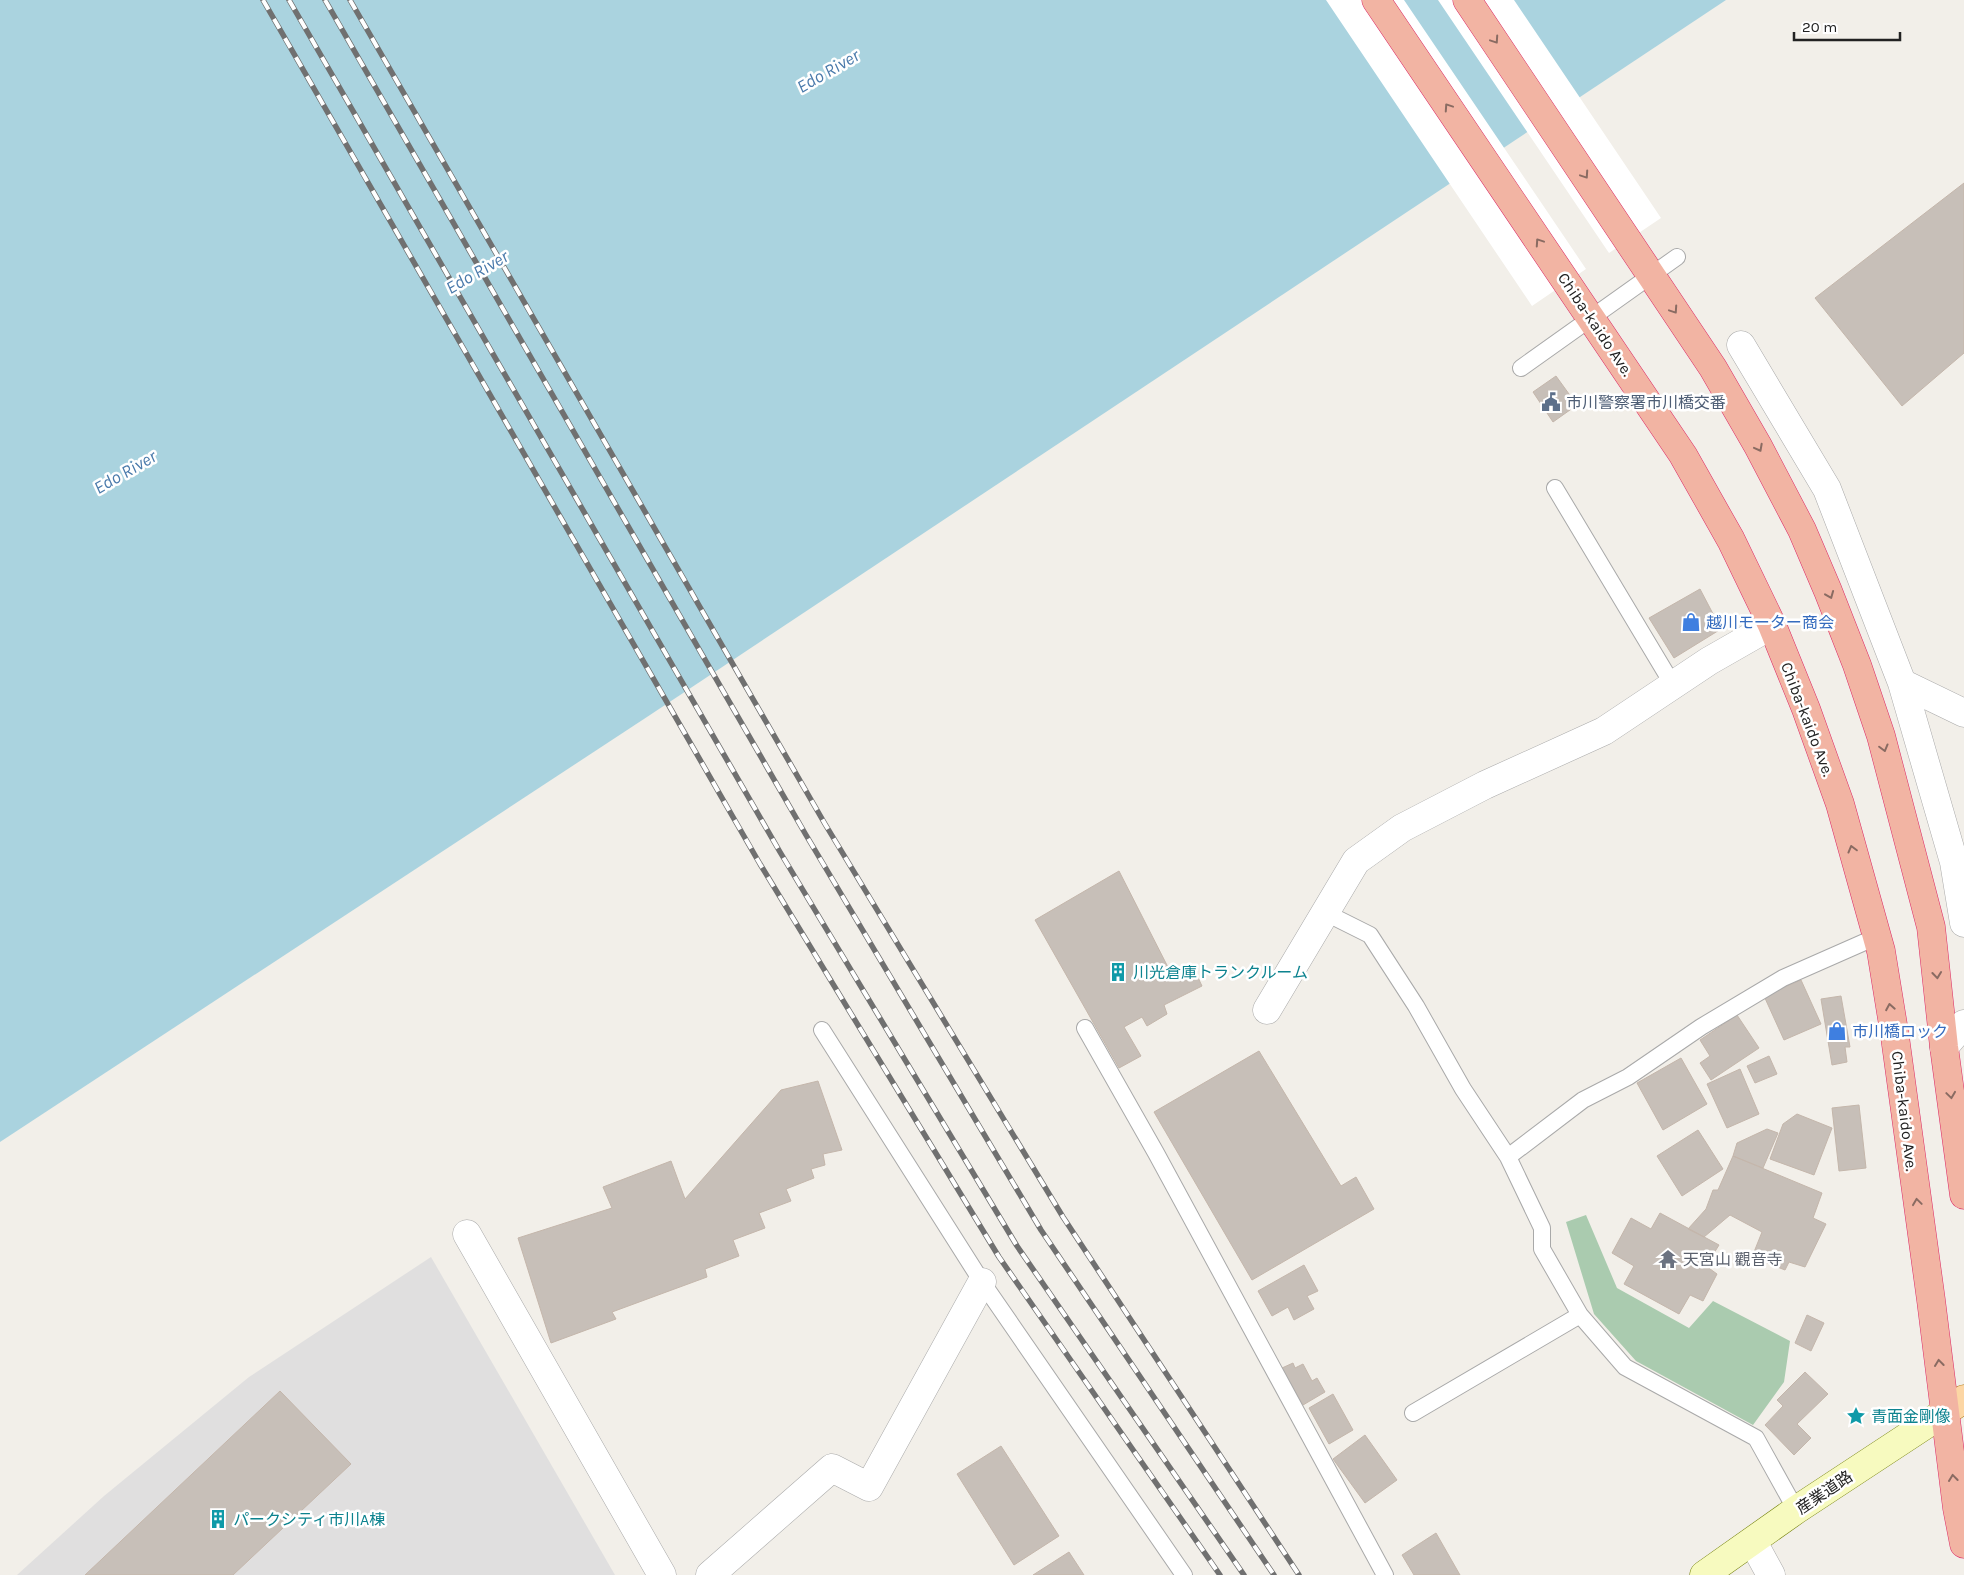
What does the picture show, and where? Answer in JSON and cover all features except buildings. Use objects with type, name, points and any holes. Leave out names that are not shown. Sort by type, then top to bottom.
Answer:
[{"type":"highway","name":"Chiba-kaido Ave.","points":[[1376,0],[1683,455],[1731,540],[1772,625],[1806,709],[1840,804],[1881,951],[1954,1406],[1957,1508],[1964,1544]]},
{"type":"highway","points":[[1467,0],[1713,368],[1758,446],[1802,530],[1857,665],[1881,736],[1931,927],[1944,1047],[1963,1179]]},
{"type":"main road","name":"産業道路","points":[[1704,1575],[1796,1510],[1954,1406]]},
{"type":"street","points":[[1741,345],[1826,489],[1902,683],[1954,862],[1964,923]]},
{"type":"street","points":[[1267,1010],[1356,861],[1402,828],[1485,785],[1604,731],[1709,661],[1772,625]]},
{"type":"street","points":[[1902,683],[1964,713]]},
{"type":"street","points":[[1944,1047],[1964,1024]]},
{"type":"street","points":[[467,1234],[662,1575]]},
{"type":"street","points":[[710,1575],[832,1468],[869,1487],[982,1282]]},
{"type":"street","points":[[1753,1542],[1771,1575]]},
{"type":"lane","points":[[1521,368],[1677,258]]},
{"type":"lane","points":[[1555,488],[1673,684]]},
{"type":"lane","points":[[1326,913],[1370,935],[1416,1006],[1463,1089],[1508,1157],[1542,1228],[1542,1249],[1580,1315],[1625,1367],[1756,1438],[1796,1510]]},
{"type":"lane","points":[[1508,1157],[1583,1100],[1628,1077],[1709,1022],[1783,978],[1876,937]]},
{"type":"lane","points":[[1085,1028],[1156,1153],[1385,1575]]},
{"type":"lane","points":[[822,1030],[982,1282],[1184,1575]]},
{"type":"lane","points":[[1413,1413],[1580,1315]]},
{"type":"shaded area","points":[[431,1257],[615,1575],[17,1575],[104,1496],[249,1377]]},
{"type":"green space","points":[[1586,1215],[1617,1288],[1689,1328],[1713,1301],[1790,1341],[1784,1382],[1753,1425],[1636,1361],[1594,1314],[1566,1222]]},
{"type":"water","name":"Edo River","points":[[0,0],[1726,0],[650,715],[0,1142]]},
{"type":"pier","points":[[1326,0],[1404,0],[1586,269],[1532,306]]},
{"type":"pier","points":[[1438,0],[1514,0],[1661,218],[1609,253]]},
{"type":"railway","points":[[263,0],[760,864],[999,1257],[1220,1575]]},
{"type":"railway","points":[[289,0],[780,852],[1017,1246],[1244,1575]]},
{"type":"railway","points":[[325,0],[806,835],[1041,1230],[1274,1575]]},
{"type":"railway","points":[[350,0],[825,824],[1063,1217],[1299,1575]]},
{"type":"place","name":"市川警察署市川橋交番","points":[[1551,402]]},
{"type":"place","name":"越川モーター商会","points":[[1691,622]]},
{"type":"place","name":"川光倉庫トランクルーム","points":[[1118,972]]},
{"type":"place","name":"市川橋ロック","points":[[1837,1031]]},
{"type":"place","name":"天宮山 觀音寺","points":[[1668,1259]]},
{"type":"place","name":"青面金剛像","points":[[1856,1416]]},
{"type":"place","name":"パークシティ市川A棟","points":[[218,1519]]}]
